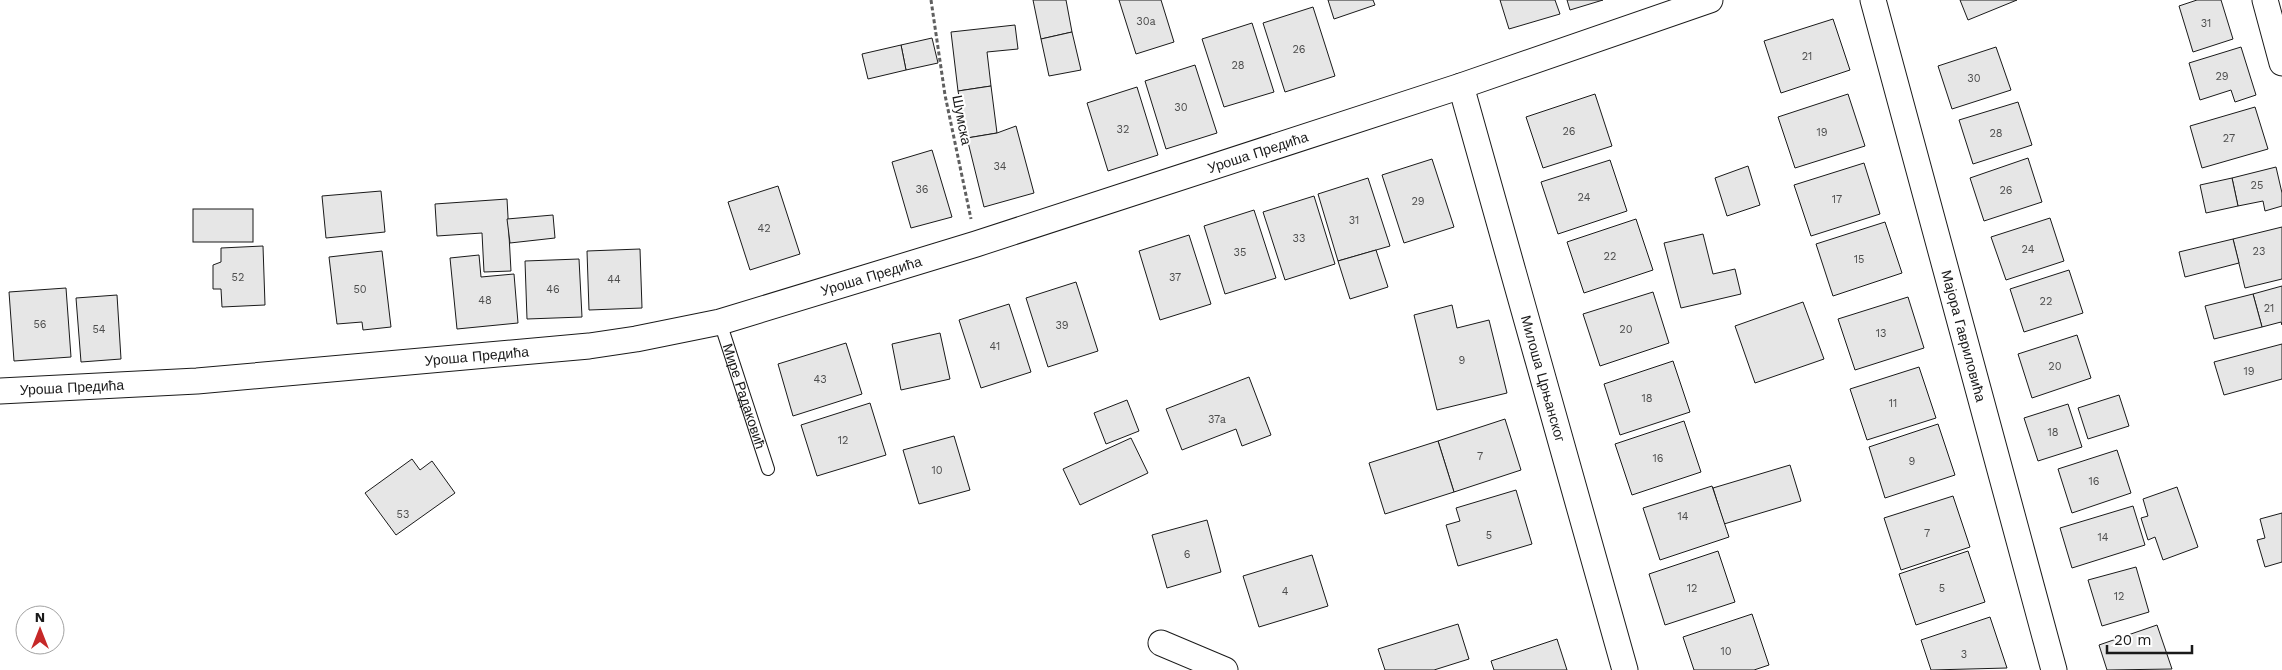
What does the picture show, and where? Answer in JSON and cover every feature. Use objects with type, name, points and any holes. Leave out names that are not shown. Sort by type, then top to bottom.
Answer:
[{"type":"street","name":"Уроша Предића","points":[[0,390],[197,381],[589,346],[636,339],[720,322],[976,244],[1461,86],[1710,0]]},
{"type":"street","name":"Мајора Гавриловића","points":[[1873,0],[2054,670]]},
{"type":"street","points":[[2266,0],[2282,63]]},
{"type":"street","name":"Милоша Црњанског","points":[[1461,86],[1625,670]]},
{"type":"street","points":[[1161,643],[1225,670]]},
{"type":"lane","name":"Мире Радаковић","points":[[720,322],[768,469]]},
{"type":"path","name":"Шумска","points":[[930,0],[945,95],[976,244]]},
{"type":"building","points":[[1033,0],[1066,0],[1072,32],[1041,39]]},
{"type":"building","points":[[1119,0],[1161,0],[1174,42],[1136,54]]},
{"type":"building","points":[[1328,0],[1373,0],[1375,5],[1334,19]]},
{"type":"building","points":[[1500,0],[1555,0],[1560,14],[1509,29]]},
{"type":"building","points":[[1567,0],[1603,0],[1570,10]]},
{"type":"building","points":[[1960,0],[2017,0],[1968,20]]},
{"type":"building","points":[[2197,0],[2221,0],[2233,39],[2193,52],[2179,6]]},
{"type":"building","points":[[1313,7],[1335,76],[1285,92],[1263,23]]},
{"type":"building","points":[[1833,19],[1850,70],[1781,93],[1764,41]]},
{"type":"building","points":[[1252,23],[1274,92],[1224,107],[1202,39]]},
{"type":"building","points":[[1015,25],[1018,49],[987,52],[991,86],[958,91],[951,32]]},
{"type":"building","points":[[1072,32],[1081,70],[1049,76],[1041,39]]},
{"type":"building","points":[[932,38],[938,63],[906,70],[901,45]]},
{"type":"building","points":[[901,45],[906,70],[868,79],[862,54]]},
{"type":"building","points":[[1996,47],[2011,90],[1952,109],[1938,66]]},
{"type":"building","points":[[2241,47],[2256,95],[2235,102],[2231,90],[2200,100],[2189,63]]},
{"type":"building","points":[[1195,65],[1217,133],[1166,149],[1145,81]]},
{"type":"building","points":[[991,86],[997,133],[967,138],[958,91]]},
{"type":"building","points":[[1137,87],[1158,155],[1108,171],[1087,103]]},
{"type":"building","points":[[1595,94],[1612,146],[1543,168],[1526,117]]},
{"type":"building","points":[[1848,94],[1865,146],[1795,168],[1778,117]]},
{"type":"building","points":[[2018,102],[2032,145],[1973,164],[1959,120]]},
{"type":"building","points":[[2255,107],[2268,149],[2202,168],[2190,126]]},
{"type":"building","points":[[1016,126],[1034,193],[984,207],[967,138],[997,133]]},
{"type":"building","points":[[932,150],[952,217],[911,228],[892,162]]},
{"type":"building","points":[[2028,158],[2042,202],[1984,221],[1970,178]]},
{"type":"building","points":[[1432,159],[1454,227],[1404,243],[1382,175]]},
{"type":"building","points":[[1610,160],[1627,211],[1558,234],[1541,182]]},
{"type":"building","points":[[1864,163],[1880,214],[1811,236],[1794,185]]},
{"type":"building","points":[[1748,166],[1760,205],[1727,216],[1715,178]]},
{"type":"building","points":[[2276,167],[2282,193],[2282,206],[2265,211],[2263,201],[2238,206],[2232,178]]},
{"type":"building","points":[[1368,178],[1390,246],[1338,261],[1318,194]]},
{"type":"building","points":[[2232,178],[2238,206],[2206,213],[2200,185]]},
{"type":"building","points":[[778,186],[800,254],[750,270],[728,202]]},
{"type":"building","points":[[381,191],[385,232],[326,238],[322,196]]},
{"type":"building","points":[[1314,196],[1335,264],[1285,280],[1263,212]]},
{"type":"building","points":[[507,199],[511,271],[484,272],[482,233],[437,236],[435,204]]},
{"type":"building","points":[[193,209],[253,209],[253,242],[193,242]]},
{"type":"building","points":[[1254,210],[1276,278],[1225,294],[1204,226]]},
{"type":"building","points":[[553,215],[555,238],[510,243],[507,219]]},
{"type":"building","points":[[2050,218],[2064,261],[2006,280],[1991,237]]},
{"type":"building","points":[[1636,219],[1653,270],[1584,293],[1567,242]]},
{"type":"building","points":[[1885,222],[1902,273],[1833,296],[1816,244]]},
{"type":"building","points":[[2282,227],[2282,279],[2245,288],[2233,239]]},
{"type":"building","points":[[1703,234],[1713,274],[1735,269],[1741,294],[1681,308],[1664,243]]},
{"type":"building","points":[[1189,235],[1211,304],[1160,320],[1139,251]]},
{"type":"building","points":[[2233,239],[2239,263],[2185,277],[2179,252]]},
{"type":"building","points":[[263,246],[265,305],[222,307],[221,289],[213,289],[213,265],[221,262],[221,248]]},
{"type":"building","points":[[640,249],[642,308],[589,310],[587,251]]},
{"type":"building","points":[[1376,250],[1388,287],[1350,299],[1338,261]]},
{"type":"building","points":[[382,251],[391,327],[363,330],[362,322],[337,324],[329,257]]},
{"type":"building","points":[[479,255],[481,277],[514,274],[518,323],[457,329],[450,258]]},
{"type":"building","points":[[579,259],[582,317],[527,319],[525,261]]},
{"type":"building","points":[[2069,270],[2083,313],[2024,332],[2010,289]]},
{"type":"building","points":[[1076,282],[1098,351],[1048,367],[1026,298]]},
{"type":"building","points":[[2282,286],[2282,325],[2281,322],[2262,327],[2253,294]]},
{"type":"building","points":[[66,288],[71,357],[14,361],[9,292]]},
{"type":"building","points":[[1653,292],[1669,343],[1600,366],[1583,314]]},
{"type":"building","points":[[2253,294],[2262,327],[2214,339],[2205,306]]},
{"type":"building","points":[[117,295],[121,359],[81,362],[76,298]]},
{"type":"building","points":[[1908,297],[1924,348],[1855,370],[1838,319]]},
{"type":"building","points":[[1803,302],[1824,359],[1755,383],[1735,326]]},
{"type":"building","points":[[1009,304],[1031,372],[981,388],[959,320]]},
{"type":"building","points":[[1452,305],[1457,328],[1489,320],[1507,393],[1437,410],[1414,315]]},
{"type":"building","points":[[940,333],[950,379],[901,390],[892,344]]},
{"type":"building","points":[[2077,335],[2091,378],[2032,398],[2018,354]]},
{"type":"building","points":[[846,343],[862,394],[793,416],[778,364]]},
{"type":"building","points":[[2282,344],[2282,379],[2224,395],[2214,362]]},
{"type":"building","points":[[1673,361],[1690,412],[1620,435],[1604,384]]},
{"type":"building","points":[[1919,367],[1936,418],[1867,440],[1850,389]]},
{"type":"building","points":[[1249,377],[1271,435],[1242,446],[1236,429],[1182,450],[1166,409]]},
{"type":"building","points":[[2119,395],[2129,426],[2088,439],[2078,408]]},
{"type":"building","points":[[1127,400],[1139,431],[1106,444],[1094,413]]},
{"type":"building","points":[[870,403],[886,455],[817,476],[801,425]]},
{"type":"building","points":[[2068,404],[2082,447],[2038,461],[2024,418]]},
{"type":"building","points":[[1505,419],[1521,470],[1454,492],[1438,441]]},
{"type":"building","points":[[1684,421],[1701,472],[1632,495],[1615,444]]},
{"type":"building","points":[[1938,424],[1955,475],[1885,498],[1869,447]]},
{"type":"building","points":[[954,436],[970,490],[919,504],[903,450]]},
{"type":"building","points":[[1131,438],[1148,473],[1080,505],[1063,469]]},
{"type":"building","points":[[1438,441],[1454,492],[1385,514],[1369,463]]},
{"type":"building","points":[[2117,450],[2131,493],[2072,513],[2058,469]]},
{"type":"building","points":[[412,459],[420,470],[432,461],[455,493],[396,535],[365,493]]},
{"type":"building","points":[[1790,465],[1801,501],[1724,524],[1713,488]]},
{"type":"building","points":[[1712,486],[1729,537],[1660,560],[1643,508]]},
{"type":"building","points":[[2177,487],[2198,547],[2163,560],[2155,537],[2148,540],[2141,518],[2148,516],[2143,499]]},
{"type":"building","points":[[1516,490],[1532,544],[1458,566],[1446,525],[1460,521],[1456,508]]},
{"type":"building","points":[[1953,496],[1970,547],[1901,570],[1884,518]]},
{"type":"building","points":[[2133,506],[2145,545],[2072,568],[2060,528]]},
{"type":"building","points":[[2282,513],[2282,562],[2265,567],[2257,540],[2265,538],[2260,519]]},
{"type":"building","points":[[1207,520],[1221,572],[1167,588],[1152,535]]},
{"type":"building","points":[[1718,551],[1735,602],[1665,625],[1649,574]]},
{"type":"building","points":[[1968,551],[1985,602],[1916,625],[1899,574]]},
{"type":"building","points":[[1312,555],[1328,606],[1259,627],[1243,576]]},
{"type":"building","points":[[2136,567],[2149,612],[2102,626],[2088,580]]},
{"type":"building","points":[[1752,614],[1769,665],[1754,670],[1694,670],[1683,637]]},
{"type":"building","points":[[1990,617],[2007,668],[1931,670],[1921,640]]},
{"type":"building","points":[[1458,624],[1469,659],[1434,670],[1385,670],[1378,649]]},
{"type":"building","points":[[2157,625],[2172,669],[2107,670],[2099,645]]},
{"type":"building","points":[[1557,639],[1567,670],[1494,670],[1491,661]]}]
